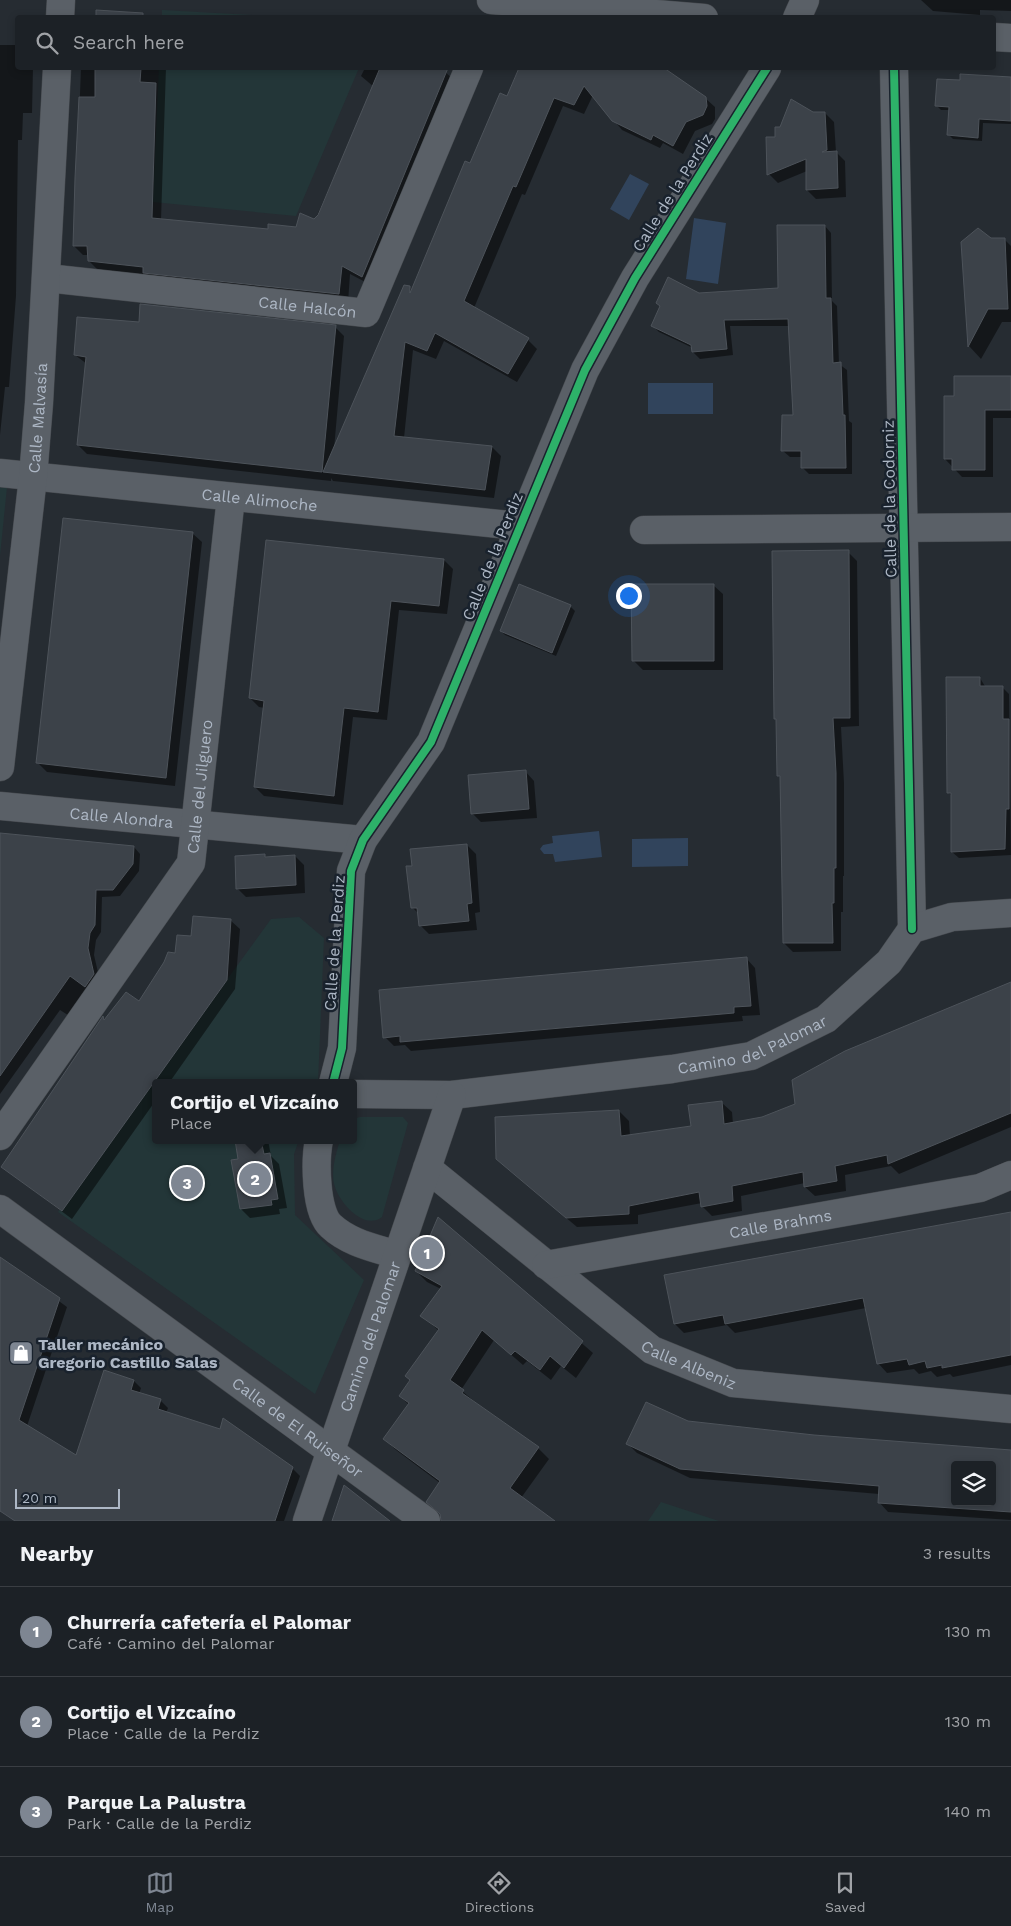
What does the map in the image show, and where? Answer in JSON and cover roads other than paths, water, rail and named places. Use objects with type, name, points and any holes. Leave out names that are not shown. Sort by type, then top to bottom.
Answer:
[{"type":"street","points":[[60,15],[61,0]]},
{"type":"street","points":[[491,0],[670,15]]},
{"type":"street","points":[[491,15],[497,0]]},
{"type":"street","points":[[798,15],[805,0]]},
{"type":"street","points":[[996,37],[1011,38]]},
{"type":"street","name":"Calle Malvasía","points":[[0,767],[33,477],[47,278],[57,70]]},
{"type":"street","name":"Calle Halcón","points":[[47,278],[366,313],[468,70]]},
{"type":"street","name":"Calle de la Perdiz","points":[[334,1079],[342,1048],[352,871],[363,840],[431,742],[519,526],[586,370],[635,278],[765,70]]},
{"type":"street","name":"Calle de la Codorniz","points":[[894,70],[912,929]]},
{"type":"street","name":"Calle Alimoche","points":[[0,473],[519,526]]},
{"type":"street","name":"Calle del Jilguero","points":[[0,1136],[191,863],[232,497]]},
{"type":"street","points":[[644,530],[1011,526]]},
{"type":"street","name":"Calle Alondra","points":[[0,806],[363,840]]},
{"type":"street","points":[[912,929],[952,918],[1011,913]]},
{"type":"street","name":"Camino del Palomar","points":[[357,1094],[452,1095],[672,1069],[752,1056],[826,1019],[889,962],[912,929]]},
{"type":"street","name":"Camino del Palomar","points":[[308,1521],[452,1095]]},
{"type":"street","points":[[319,1144],[317,1194],[330,1225],[358,1243],[398,1256]]},
{"type":"street","name":"Calle Albeniz","points":[[427,1168],[652,1350],[733,1383],[1011,1409]]},
{"type":"street","name":"Calle Brahms","points":[[546,1265],[980,1188],[1011,1175]]},
{"type":"street","name":"Calle de El Ruiseñor","points":[[0,1209],[426,1521]]},
{"type":"water","points":[[630,174],[649,184],[629,220],[610,209]]},
{"type":"water","points":[[694,218],[726,223],[718,284],[686,279]]},
{"type":"water","points":[[648,383],[713,383],[713,414],[648,414]]},
{"type":"water","points":[[599,831],[602,857],[555,862],[553,854],[544,854],[540,849],[543,845],[553,843],[552,836]]},
{"type":"water","points":[[688,838],[688,866],[632,867],[632,839]]},
{"type":"place","name":"Cortijo el Vizcaíno","points":[[255,1179]]},
{"type":"place","name":"Parque La Palustra","points":[[187,1183]]},
{"type":"place","name":"Churrería cafetería el Palomar","points":[[427,1253]]},
{"type":"place","name":"Taller mecánico Gregorio Castillo Salas","points":[[21,1353]]}]
